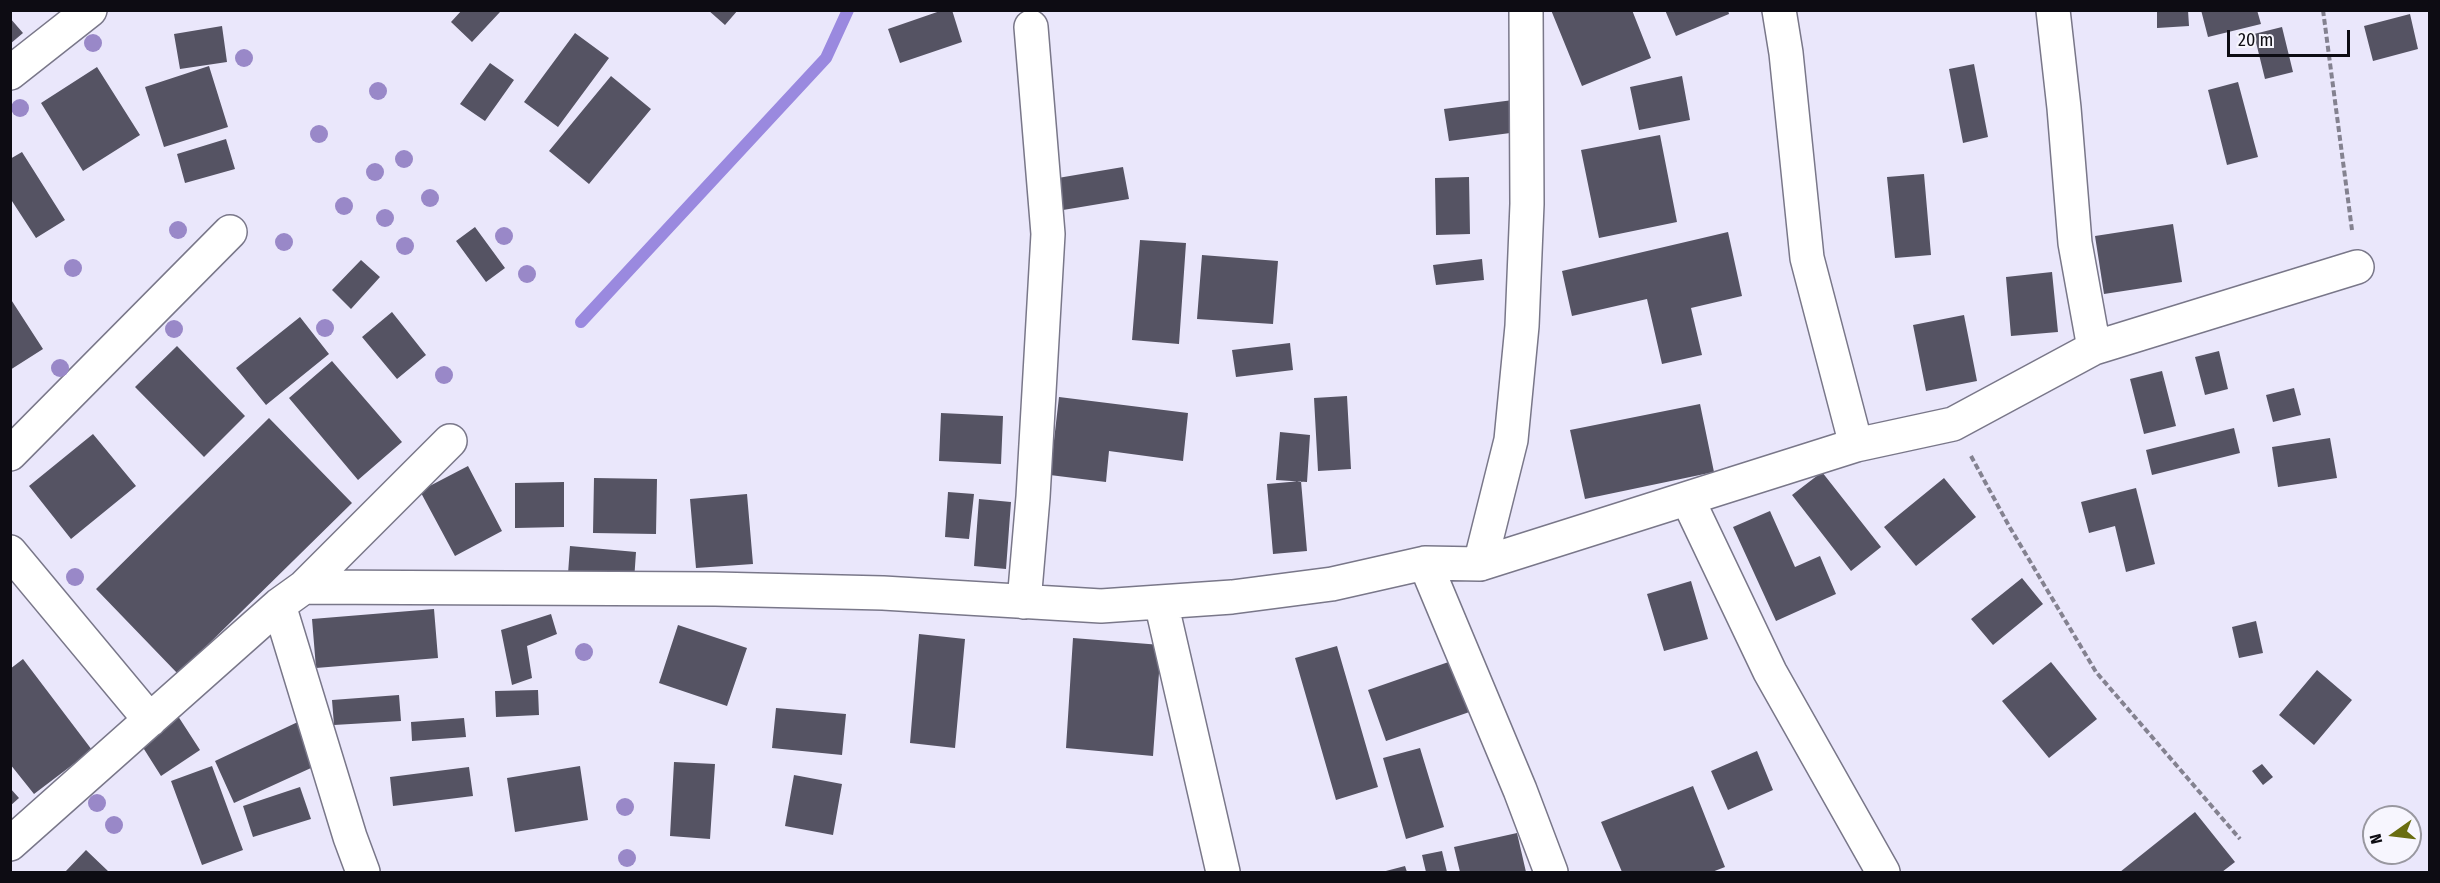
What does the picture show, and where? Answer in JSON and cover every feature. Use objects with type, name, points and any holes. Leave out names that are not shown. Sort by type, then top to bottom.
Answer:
[{"type":"street","points":[[10,74],[90,10]]},
{"type":"street","points":[[1480,564],[1511,440],[1522,326],[1527,204],[1526,10]]},
{"type":"street","points":[[1779,10],[1786,53],[1807,258],[1856,446]]},
{"type":"street","points":[[2053,10],[2075,243],[2094,348]]},
{"type":"street","points":[[1024,602],[1033,497],[1048,234],[1031,27]]},
{"type":"street","points":[[10,454],[230,232]]},
{"type":"street","points":[[292,596],[715,589],[883,593],[1101,606],[1232,597],[1332,584],[1425,564],[1480,564],[1856,446],[1953,424],[2094,348],[2357,267]]},
{"type":"street","points":[[10,844],[292,596],[450,441]]},
{"type":"street","points":[[1688,500],[1770,672],[1883,873]]},
{"type":"street","points":[[10,552],[150,720]]},
{"type":"street","points":[[1425,564],[1520,790],[1551,873]]},
{"type":"street","points":[[292,596],[350,837],[363,873]]},
{"type":"street","points":[[1161,602],[1223,873]]},
{"type":"path","points":[[2323,10],[2357,267]]},
{"type":"path","points":[[1953,424],[2009,526],[2096,672],[2240,839]]},
{"type":"building","points":[[462,10],[498,10],[500,12],[472,42],[451,22]]},
{"type":"building","points":[[708,10],[738,10],[725,25]]},
{"type":"building","points":[[943,10],[952,10],[962,42],[900,63],[888,29]]},
{"type":"building","points":[[1551,10],[1632,10],[1651,58],[1582,86]]},
{"type":"building","points":[[1665,10],[1728,10],[1729,14],[1676,36]]},
{"type":"building","points":[[2157,10],[2188,10],[2189,26],[2157,28]]},
{"type":"building","points":[[2201,10],[2257,10],[2261,24],[2208,37]]},
{"type":"building","points":[[2410,14],[2418,49],[2373,61],[2364,26]]},
{"type":"building","points":[[10,18],[23,33],[10,44]]},
{"type":"building","points":[[222,26],[227,62],[180,69],[174,34]]},
{"type":"building","points":[[2282,27],[2293,72],[2265,79],[2254,34]]},
{"type":"building","points":[[575,33],[609,58],[558,127],[524,102]]},
{"type":"building","points":[[490,63],[514,80],[485,121],[460,104]]},
{"type":"building","points":[[1974,64],[1988,137],[1963,143],[1949,69]]},
{"type":"building","points":[[209,66],[228,127],[164,147],[145,87]]},
{"type":"building","points":[[97,67],[140,135],[83,171],[41,103]]},
{"type":"building","points":[[611,76],[651,109],[589,184],[549,151]]},
{"type":"building","points":[[1682,76],[1690,120],[1639,130],[1630,87]]},
{"type":"building","points":[[2238,82],[2258,157],[2227,165],[2208,90]]},
{"type":"building","points":[[1513,100],[1518,132],[1449,141],[1444,109]]},
{"type":"building","points":[[1660,135],[1677,222],[1599,238],[1581,150]]},
{"type":"building","points":[[226,139],[235,169],[185,183],[177,154]]},
{"type":"building","points":[[22,152],[65,220],[36,238],[10,198],[10,159]]},
{"type":"building","points":[[1123,167],[1129,199],[1057,211],[1052,179]]},
{"type":"building","points":[[1924,174],[1931,255],[1895,258],[1887,177]]},
{"type":"building","points":[[1469,177],[1470,234],[1436,235],[1435,178]]},
{"type":"building","points":[[2173,224],[2182,282],[2104,294],[2095,236]]},
{"type":"building","points":[[475,227],[505,268],[486,282],[456,241]]},
{"type":"building","points":[[1728,232],[1742,296],[1691,308],[1702,355],[1662,364],[1647,299],[1572,316],[1562,271]]},
{"type":"building","points":[[1140,240],[1186,243],[1179,344],[1132,340]]},
{"type":"building","points":[[1202,255],[1278,261],[1273,324],[1197,319]]},
{"type":"building","points":[[1482,259],[1484,280],[1436,285],[1433,265]]},
{"type":"building","points":[[361,260],[380,277],[351,309],[332,290]]},
{"type":"building","points":[[2052,272],[2058,332],[2011,336],[2006,277]]},
{"type":"building","points":[[10,298],[43,349],[10,370]]},
{"type":"building","points":[[392,312],[426,355],[397,379],[362,337]]},
{"type":"building","points":[[1964,315],[1977,381],[1926,391],[1913,325]]},
{"type":"building","points":[[300,317],[329,354],[266,405],[236,368]]},
{"type":"building","points":[[1290,343],[1293,370],[1236,377],[1232,350]]},
{"type":"building","points":[[177,346],[245,416],[204,457],[135,387]]},
{"type":"building","points":[[2219,351],[2228,389],[2205,395],[2195,357]]},
{"type":"building","points":[[332,361],[402,442],[358,480],[289,398]]},
{"type":"building","points":[[2162,371],[2176,426],[2144,434],[2130,379]]},
{"type":"building","points":[[2294,388],[2301,415],[2273,422],[2266,395]]},
{"type":"building","points":[[1347,396],[1351,469],[1318,471],[1314,398]]},
{"type":"building","points":[[1059,397],[1188,413],[1183,461],[1109,451],[1106,482],[1050,475]]},
{"type":"building","points":[[1700,404],[1714,472],[1585,499],[1570,430]]},
{"type":"building","points":[[941,413],[1003,416],[1001,464],[939,461]]},
{"type":"building","points":[[269,418],[352,503],[178,674],[96,589]]},
{"type":"building","points":[[2234,428],[2240,453],[2152,475],[2146,450]]},
{"type":"building","points":[[1280,432],[1310,435],[1307,482],[1276,480]]},
{"type":"building","points":[[93,434],[136,486],[71,539],[29,486]]},
{"type":"building","points":[[2330,438],[2337,478],[2278,487],[2272,447]]},
{"type":"building","points":[[468,466],[502,531],[455,556],[420,491]]},
{"type":"building","points":[[1822,472],[1881,547],[1851,571],[1792,495]]},
{"type":"building","points":[[594,478],[657,479],[656,534],[593,533]]},
{"type":"building","points":[[1944,478],[1976,517],[1916,566],[1884,527]]},
{"type":"building","points":[[1301,481],[1307,551],[1273,554],[1267,484]]},
{"type":"building","points":[[564,482],[564,527],[515,528],[515,483]]},
{"type":"building","points":[[2136,488],[2155,564],[2126,572],[2115,526],[2089,533],[2081,502]]},
{"type":"building","points":[[948,492],[974,494],[969,539],[945,537]]},
{"type":"building","points":[[747,494],[753,564],[696,568],[690,499]]},
{"type":"building","points":[[979,499],[1011,502],[1006,569],[974,566]]},
{"type":"building","points":[[1770,511],[1795,567],[1820,556],[1836,594],[1776,621],[1733,527]]},
{"type":"building","points":[[570,546],[636,552],[634,581],[568,574]]},
{"type":"building","points":[[2022,578],[2043,604],[1993,645],[1971,619]]},
{"type":"building","points":[[1691,581],[1708,639],[1664,651],[1647,594]]},
{"type":"building","points":[[434,609],[438,658],[316,668],[312,619]]},
{"type":"building","points":[[551,614],[557,634],[527,646],[532,678],[512,685],[501,630]]},
{"type":"building","points":[[2256,621],[2263,653],[2239,658],[2232,627]]},
{"type":"building","points":[[678,625],[747,648],[727,706],[659,683]]},
{"type":"building","points":[[919,634],[965,639],[955,748],[910,743]]},
{"type":"building","points":[[1073,638],[1161,645],[1153,756],[1066,748]]},
{"type":"building","points":[[1337,646],[1378,787],[1336,800],[1295,658]]},
{"type":"building","points":[[1460,658],[1478,709],[1386,741],[1368,690]]},
{"type":"building","points":[[23,659],[92,750],[34,794],[10,764],[10,669]]},
{"type":"building","points":[[2051,662],[2097,719],[2049,758],[2002,701]]},
{"type":"building","points":[[2317,670],[2352,700],[2314,745],[2279,715]]},
{"type":"building","points":[[538,690],[539,715],[496,717],[495,691]]},
{"type":"building","points":[[399,695],[401,721],[334,725],[332,700]]},
{"type":"building","points":[[776,708],[846,714],[842,755],[772,748]]},
{"type":"building","points":[[176,713],[200,750],[161,776],[137,738]]},
{"type":"building","points":[[464,718],[466,737],[412,741],[411,722]]},
{"type":"building","points":[[302,720],[322,763],[234,803],[215,761]]},
{"type":"building","points":[[1420,748],[1444,827],[1406,839],[1383,758]]},
{"type":"building","points":[[1757,751],[1773,790],[1728,810],[1711,771]]},
{"type":"building","points":[[674,762],[715,764],[710,839],[670,836]]},
{"type":"building","points":[[2262,764],[2273,777],[2263,785],[2252,771]]},
{"type":"building","points":[[212,766],[243,850],[202,865],[171,781]]},
{"type":"building","points":[[580,766],[588,820],[515,832],[507,778]]},
{"type":"building","points":[[469,767],[473,796],[393,806],[390,777]]},
{"type":"building","points":[[794,775],[842,784],[833,835],[785,826]]},
{"type":"building","points":[[1693,786],[1725,867],[1712,872],[1622,872],[1601,822]]},
{"type":"building","points":[[300,787],[311,819],[253,837],[243,806]]},
{"type":"building","points":[[10,788],[19,798],[10,806]]},
{"type":"building","points":[[2195,812],[2235,862],[2222,872],[2120,872]]},
{"type":"building","points":[[1517,833],[1526,872],[1460,872],[1454,847]]},
{"type":"building","points":[[86,850],[109,872],[65,872]]},
{"type":"building","points":[[1442,851],[1447,872],[1426,872],[1422,855]]},
{"type":"building","points":[[1405,866],[1407,872],[1382,872]]},
{"type":"waterway","points":[[581,322],[826,58],[848,10]]}]
